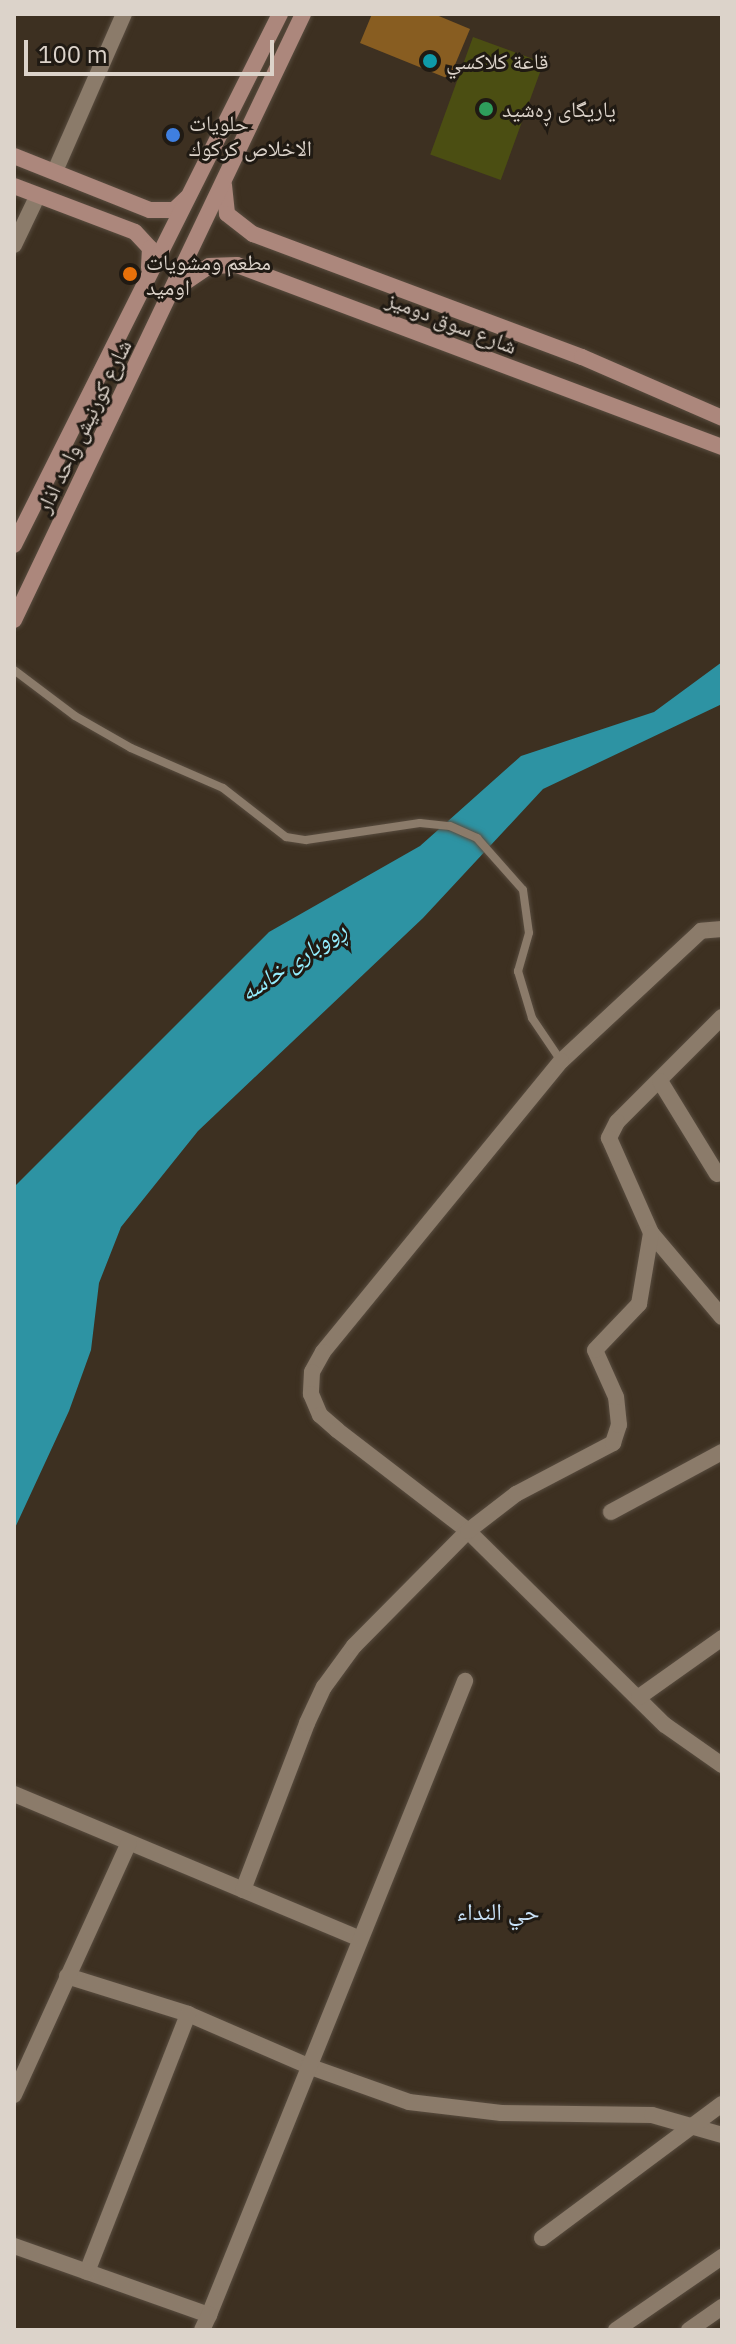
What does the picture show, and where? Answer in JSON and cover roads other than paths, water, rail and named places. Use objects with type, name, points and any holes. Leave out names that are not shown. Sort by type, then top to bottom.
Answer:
[{"type":"main road","name":"شارع كورنيش واحد اذار","points":[[14,545],[280,14]]},
{"type":"main road","name":"شارع كورنيش واحد اذار","points":[[14,620],[303,14]]},
{"type":"main road","points":[[14,156],[129,202],[166,213],[181,206],[196,187]]},
{"type":"main road","name":"شارع سوق دوميز","points":[[227,176],[225,210],[246,230],[582,357],[722,418]]},
{"type":"main road","points":[[14,186],[139,235],[150,248],[145,285]]},
{"type":"main road","points":[[118,225],[129,202]]},
{"type":"main road","name":"شارع سوق دوميز","points":[[172,294],[204,269],[237,265],[722,447]]},
{"type":"street","points":[[55,171],[124,14]]},
{"type":"street","points":[[14,245],[38,195]]},
{"type":"street","points":[[722,929],[701,931],[561,1061],[323,1352],[312,1372],[311,1394],[320,1415],[468,1531],[665,1725],[722,1765]]},
{"type":"street","points":[[722,1017],[617,1122],[609,1138],[651,1233],[722,1317]]},
{"type":"street","points":[[660,1081],[717,1174]]},
{"type":"street","points":[[243,1890],[324,1687],[398,1598],[468,1531],[540,1478],[613,1443],[619,1425],[616,1397],[595,1350],[639,1304],[651,1233]]},
{"type":"street","points":[[611,1512],[722,1452]]},
{"type":"street","points":[[639,1697],[722,1638]]},
{"type":"street","points":[[14,2246],[87,2272],[206,2323],[465,1681]]},
{"type":"street","points":[[14,1794],[360,1939]]},
{"type":"street","points":[[14,2095],[129,1843]]},
{"type":"street","points":[[67,1976],[188,2014],[308,2066],[409,2102],[460,2110],[604,2112],[695,2125],[722,2135]]},
{"type":"street","points":[[87,2272],[188,2014]]},
{"type":"street","points":[[542,2238],[722,2104]]},
{"type":"street","points":[[616,2330],[722,2257]]},
{"type":"street","points":[[689,2330],[722,2307]]},
{"type":"lane","points":[[14,670],[75,716],[120,742],[223,788],[286,837],[306,840],[393,824],[436,825],[463,830],[492,853],[526,899],[529,933],[518,971],[532,1018],[561,1061]]},
{"type":"water","name":"ڕووباری خاسە","points":[[722,662],[722,704],[543,789],[423,918],[198,1131],[121,1227],[99,1283],[91,1350],[69,1411],[14,1530],[14,1187],[269,932],[420,846],[521,756],[654,712]]},
{"type":"place","name":"قاعة كلاكسي","points":[[430,61]]},
{"type":"place","name":"یاریگای ڕەشید","points":[[486,109]]},
{"type":"place","name":"حلويات الاخلاص كركوك","points":[[173,135]]},
{"type":"place","name":"مطعم ومشويات اوميد","points":[[130,274]]},
{"type":"district","name":"حي النداء","points":[[498,1912]]}]
